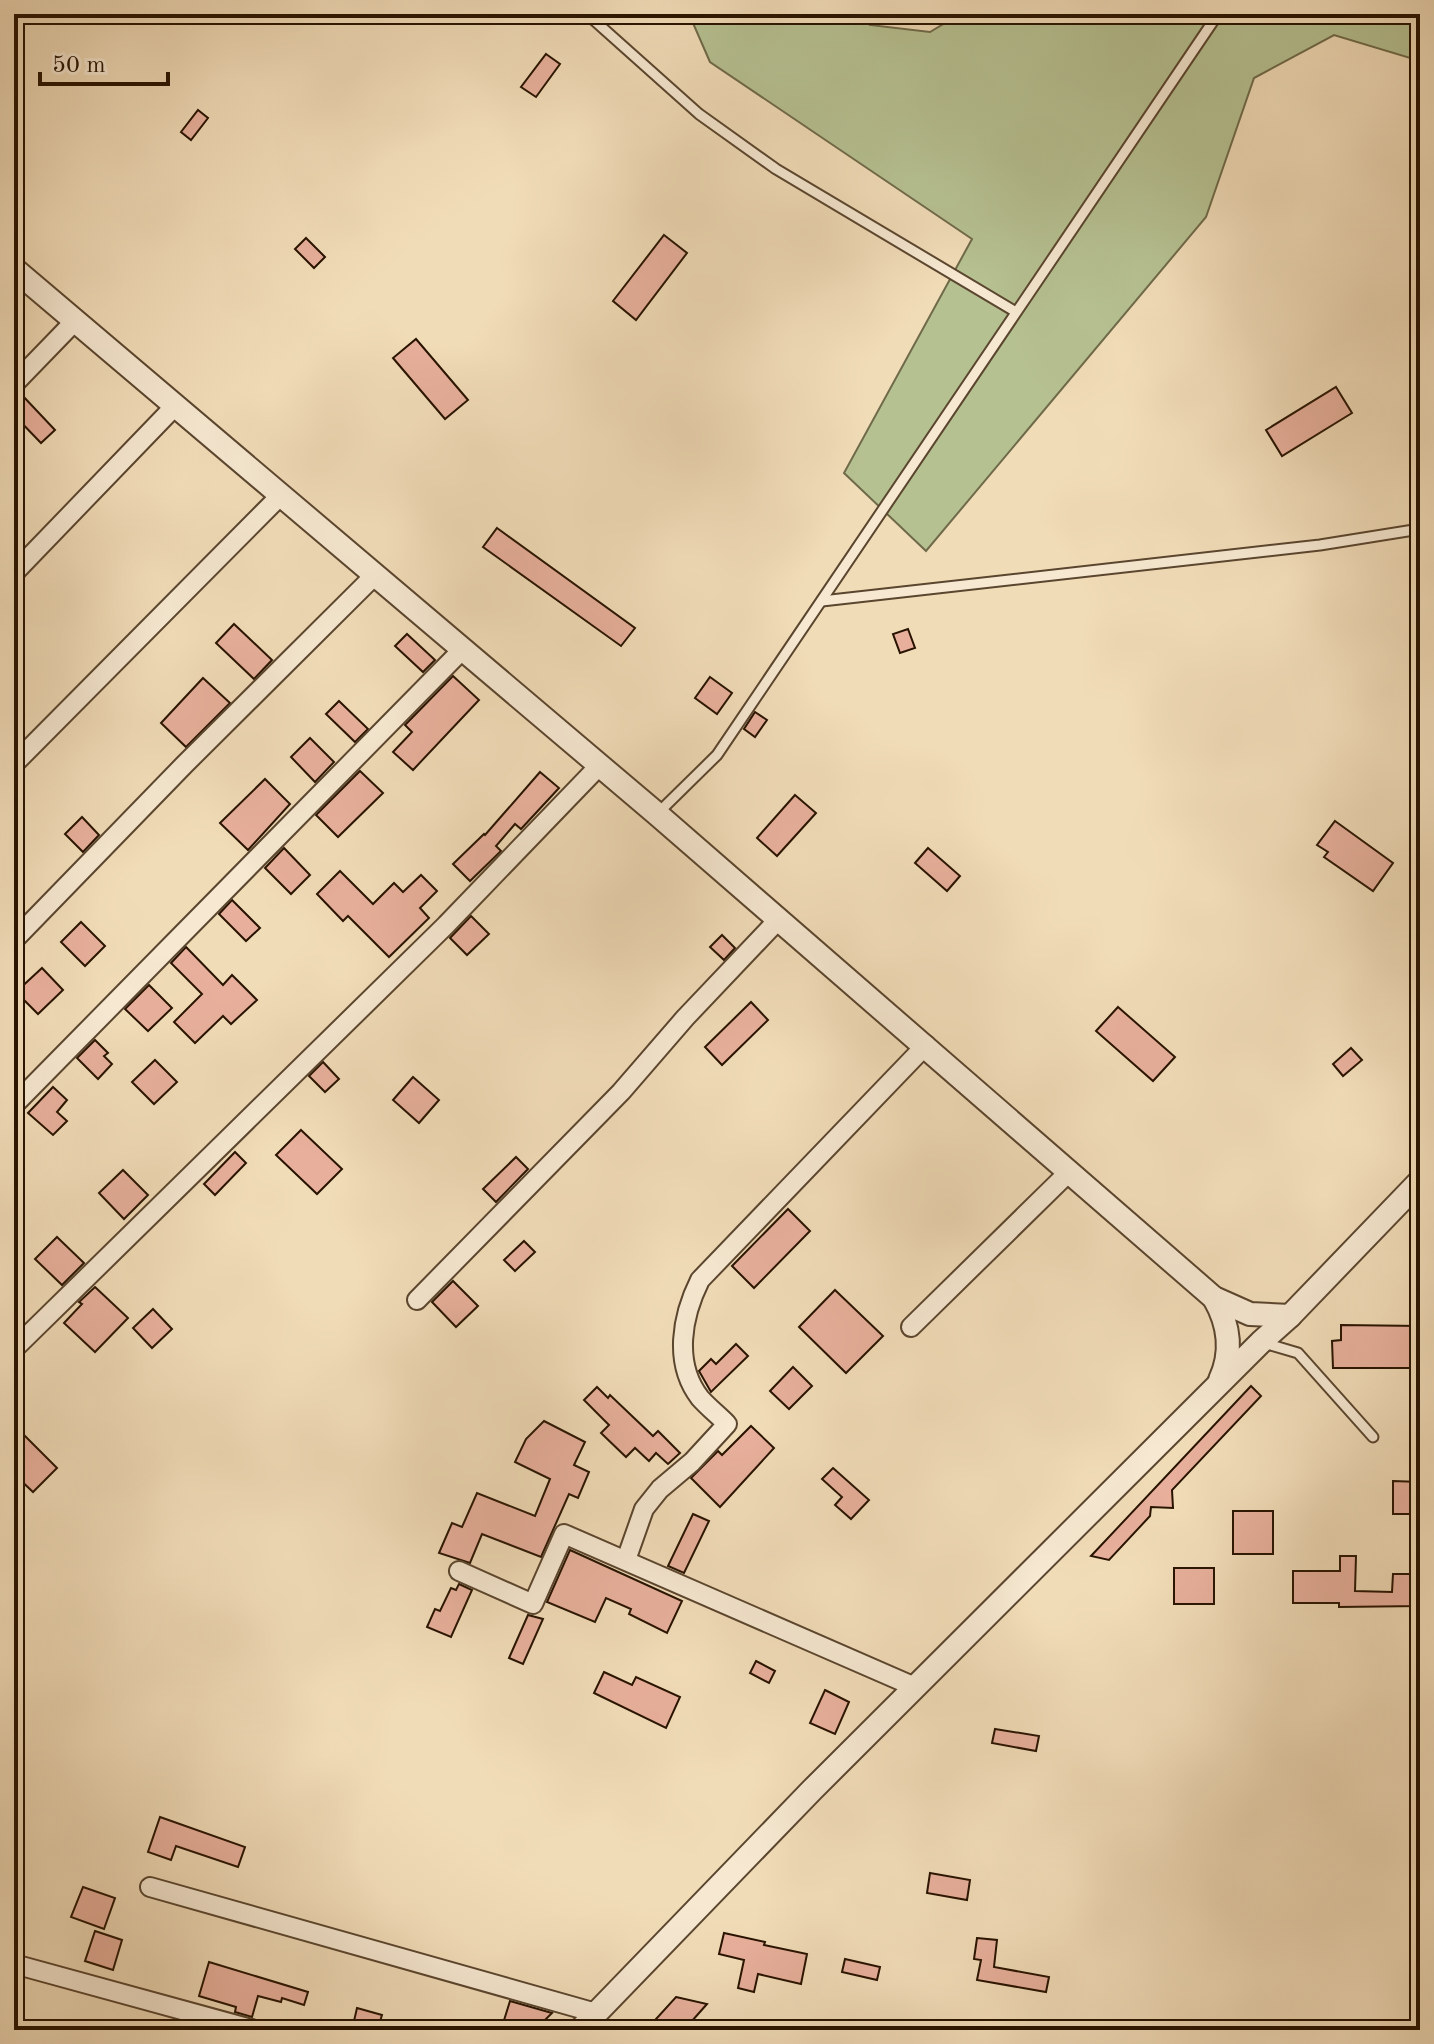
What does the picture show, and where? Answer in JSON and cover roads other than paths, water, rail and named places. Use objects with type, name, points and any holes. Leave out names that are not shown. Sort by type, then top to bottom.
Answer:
[{"type":"street","points":[[14,269],[600,765],[1214,1298],[1250,1314],[1290,1316]]},
{"type":"street","points":[[14,384],[75,321]]},
{"type":"street","points":[[14,573],[175,406]]},
{"type":"street","points":[[14,764],[281,495]]},
{"type":"street","points":[[14,940],[375,575]]},
{"type":"street","points":[[14,1105],[462,650]]},
{"type":"street","points":[[17,1339],[446,925],[600,765]]},
{"type":"street","points":[[417,1300],[621,1092],[685,1018],[779,919]]},
{"type":"street","points":[[626,1560],[644,1509],[660,1489],[692,1462],[727,1424],[700,1397],[686,1370],[683,1336],[689,1303],[700,1280],[926,1045]]},
{"type":"street","points":[[911,1327],[1070,1171]]},
{"type":"street","points":[[580,2030],[915,1687],[1290,1316],[1420,1181]]},
{"type":"street","points":[[1214,1298],[1228,1334],[1227,1360],[1218,1385]]},
{"type":"street","points":[[459,1571],[533,1604],[564,1534],[915,1687]]},
{"type":"street","points":[[150,1887],[596,2013]]},
{"type":"street","points":[[14,1964],[255,2030]]},
{"type":"lane","points":[[587,14],[699,114],[776,169],[1016,312]]},
{"type":"lane","points":[[657,814],[717,755],[1218,14]]},
{"type":"lane","points":[[822,601],[1320,545],[1420,529]]},
{"type":"lane","points":[[1261,1342],[1298,1353],[1373,1437]]}]
